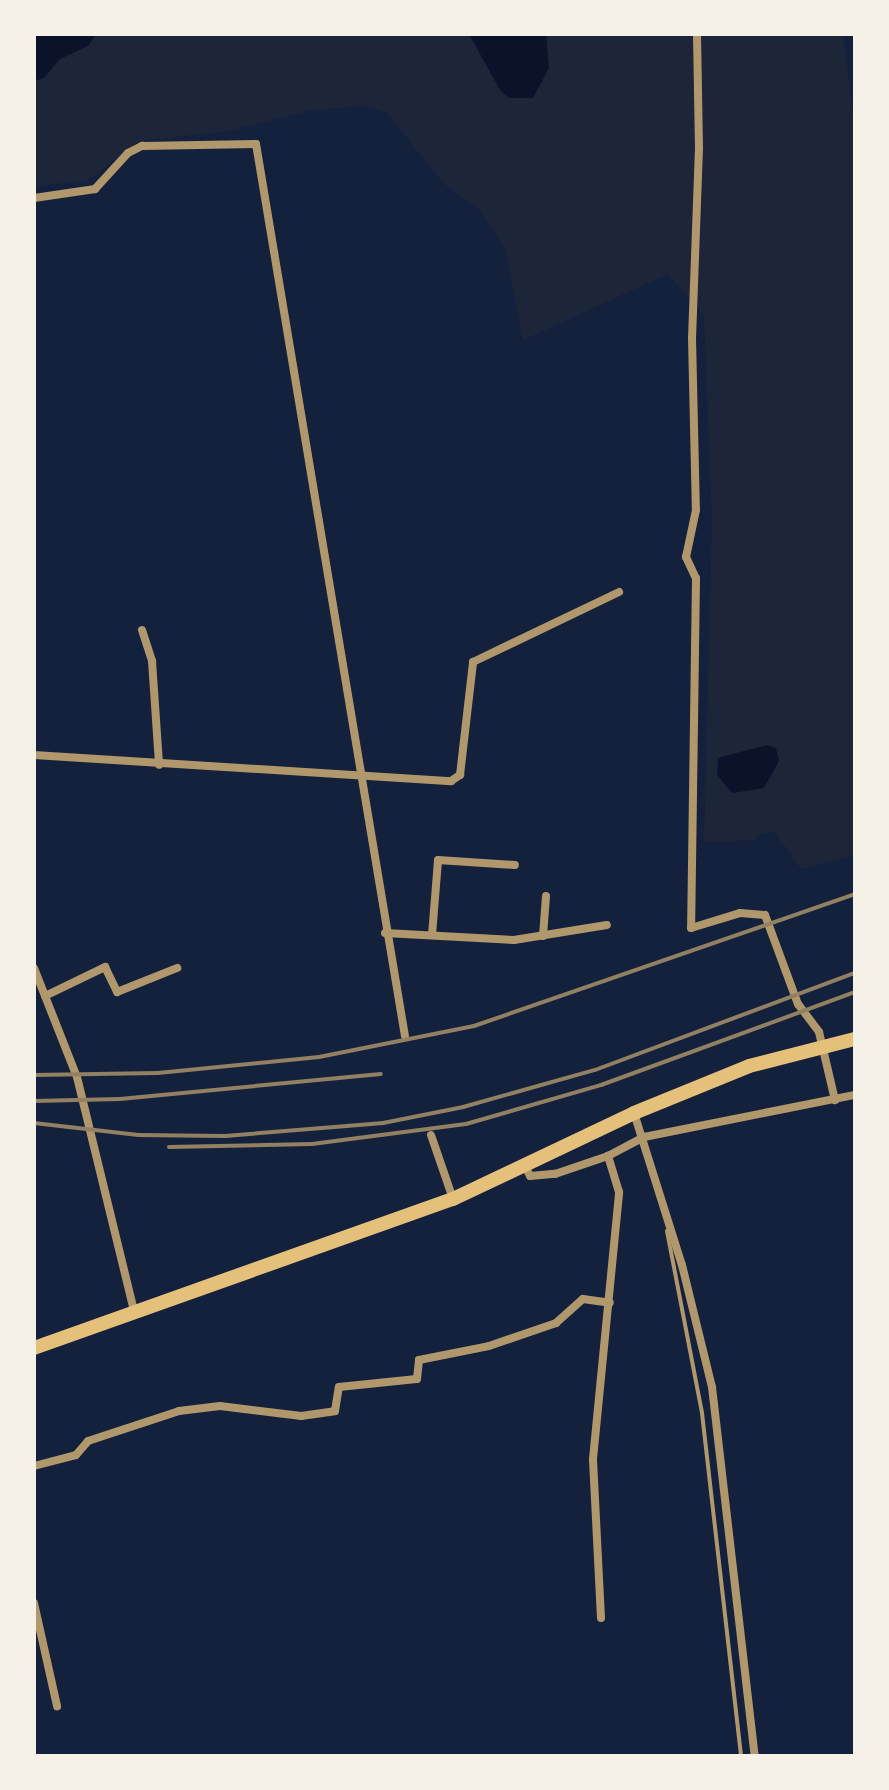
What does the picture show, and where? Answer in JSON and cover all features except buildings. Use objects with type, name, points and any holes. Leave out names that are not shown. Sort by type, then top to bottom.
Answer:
[{"type":"highway","points":[[34,1348],[453,1199],[526,1168],[634,1113],[794,1053],[855,1039]]},
{"type":"street","points":[[697,34],[699,148],[692,338],[696,510],[686,557],[696,578],[691,928],[740,913],[765,915],[798,1004],[819,1032],[835,1100]]},
{"type":"street","points":[[34,198],[95,189],[128,153],[142,146],[256,144],[363,777],[385,933],[405,1036]]},
{"type":"street","points":[[34,755],[53,752],[159,765],[451,781],[460,775],[473,662],[619,592]]},
{"type":"street","points":[[142,630],[152,661],[159,765]]},
{"type":"street","points":[[432,935],[438,860],[515,865]]},
{"type":"street","points":[[543,936],[546,896]]},
{"type":"street","points":[[385,933],[514,940],[607,925]]},
{"type":"street","points":[[45,996],[105,967],[117,992],[177,968]]},
{"type":"street","points":[[34,968],[77,1077],[134,1311]]},
{"type":"street","points":[[526,1168],[530,1176],[555,1174],[608,1156],[644,1137],[855,1095]]},
{"type":"street","points":[[634,1113],[644,1137],[712,1387],[755,1756]]},
{"type":"street","points":[[431,1135],[453,1199]]},
{"type":"street","points":[[601,1618],[593,1459],[604,1320],[610,1303],[619,1192],[608,1156]]},
{"type":"street","points":[[34,1466],[76,1455],[88,1441],[179,1411],[220,1406],[301,1416],[335,1411],[339,1387],[417,1379],[419,1360],[489,1346],[556,1323],[583,1299],[610,1303]]},
{"type":"street","points":[[34,1603],[57,1706]]},
{"type":"lane","points":[[667,1220],[669,1255],[702,1413],[741,1756]]},
{"type":"shaded area","points":[[34,34],[843,34],[855,132],[855,855],[801,869],[775,832],[756,835],[756,840],[704,842],[712,522],[704,315],[668,274],[523,340],[505,248],[478,208],[444,184],[387,113],[363,106],[313,110],[229,131],[139,141],[87,181],[34,186]]},
{"type":"shaded area","points":[[34,34],[96,34],[88,46],[60,59],[44,78],[34,81]]},
{"type":"shaded area","points":[[469,34],[546,34],[549,68],[533,98],[509,98],[500,90]]},
{"type":"shaded area","points":[[767,745],[776,748],[779,761],[764,788],[732,793],[717,775],[718,758]]},
{"type":"railway","points":[[34,1075],[158,1073],[319,1057],[474,1026],[855,894]]},
{"type":"railway","points":[[34,1123],[138,1135],[225,1136],[383,1123],[463,1107],[595,1070],[855,973]]},
{"type":"railway","points":[[169,1147],[312,1144],[466,1124],[601,1085],[855,992]]},
{"type":"railway","points":[[34,1101],[120,1099],[381,1074]]}]
